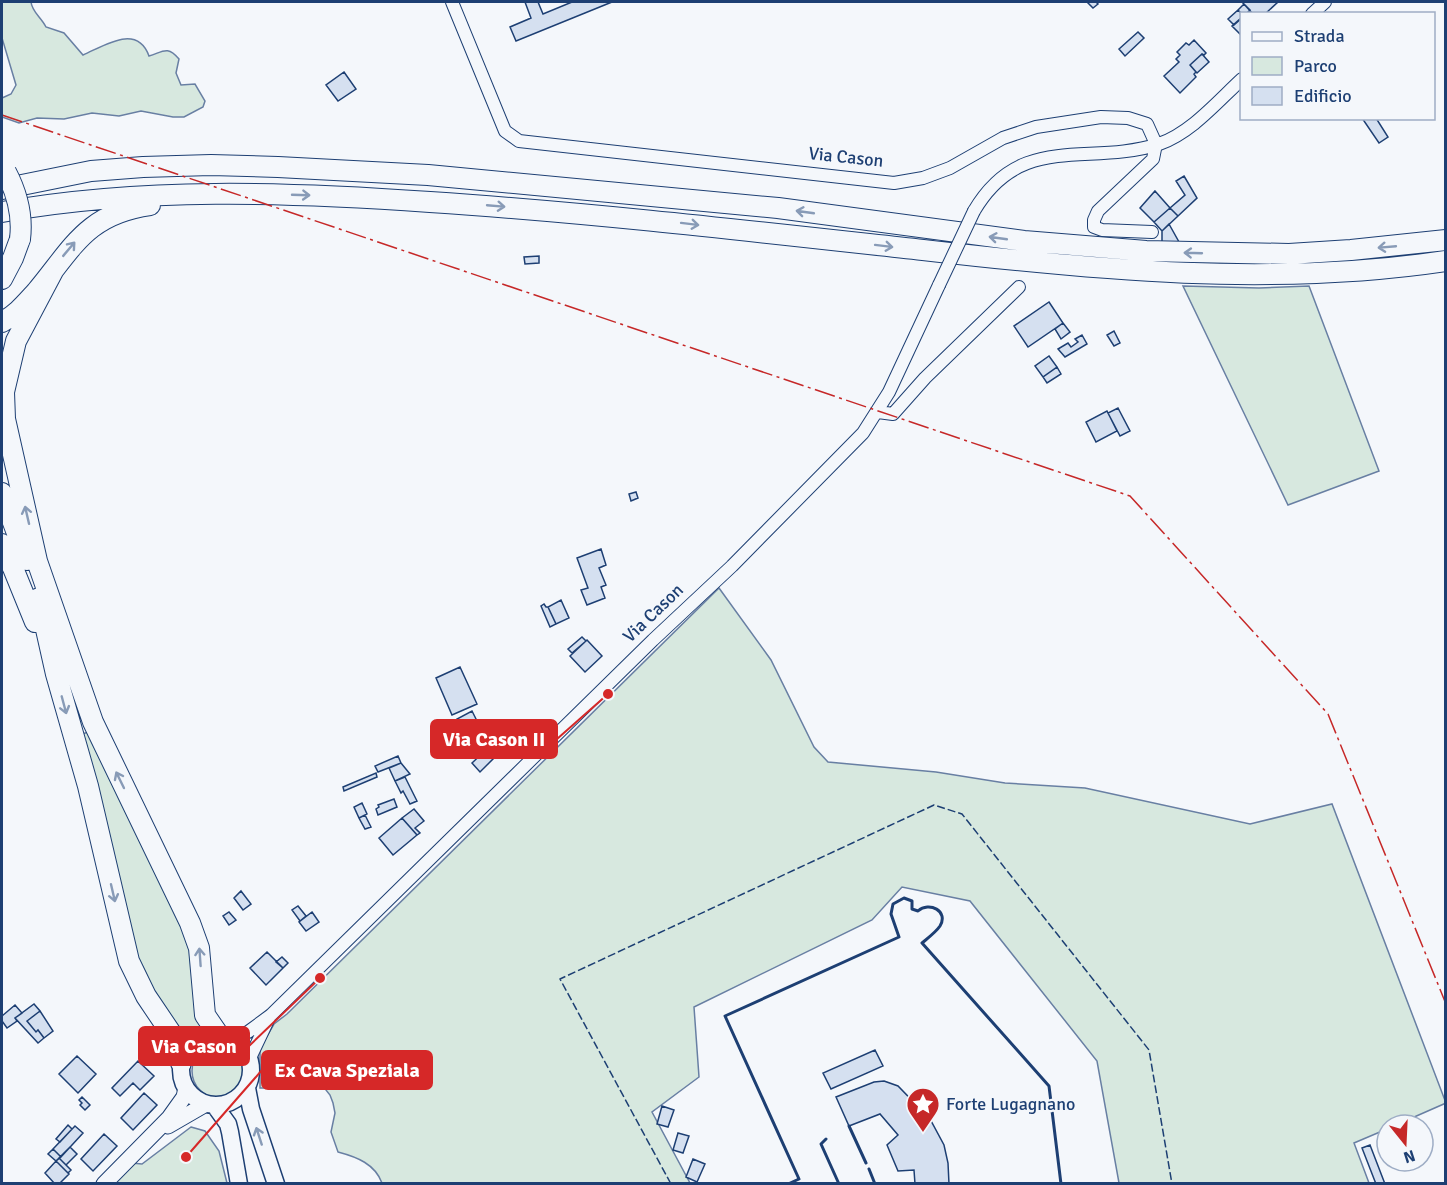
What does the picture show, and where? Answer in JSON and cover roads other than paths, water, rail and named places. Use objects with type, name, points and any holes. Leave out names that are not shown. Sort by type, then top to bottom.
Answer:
[{"type":"highway","points":[[2,279],[20,239],[21,219],[19,204],[3,177],[143,167],[211,165],[428,175],[778,208],[1024,241],[1146,251],[1289,254],[1446,240]]},
{"type":"highway","points":[[2,212],[118,196],[243,193],[352,196],[659,220],[1020,261],[1143,271],[1294,274],[1356,271],[1446,261]]},
{"type":"highway","points":[[2,322],[20,310],[80,236],[101,220],[122,210],[243,193]]},
{"type":"highway","points":[[53,271],[16,341],[5,380],[4,407],[8,433],[38,561],[93,722],[190,923],[199,948],[205,1015],[225,1036]]},
{"type":"highway","points":[[2,492],[37,586],[69,651]]},
{"type":"highway","points":[[2,544],[56,674]]},
{"type":"highway","points":[[37,586],[56,674],[88,786],[129,961],[146,996],[177,1042],[182,1053],[182,1063]]},
{"type":"main road","points":[[210,1105],[233,1101],[247,1088],[251,1078],[250,1058],[243,1046],[225,1036],[206,1036],[195,1042],[186,1051],[181,1076],[186,1088],[194,1098],[210,1105],[228,1124],[239,1184]]},
{"type":"main road","points":[[247,1088],[251,1109],[276,1184]]},
{"type":"street","name":"Via Cason","points":[[452,2],[505,130],[519,141],[894,183],[923,178],[951,168],[1004,138],[1036,127],[1075,120],[1101,117],[1128,118],[1147,124],[1156,144]]},
{"type":"street","name":"Via Cason","points":[[225,1036],[248,1032],[271,1015],[840,458],[878,412],[974,211],[983,196],[995,183],[1018,167],[1038,159],[1124,150],[1156,144],[1186,129],[1240,81]]},
{"type":"street","points":[[1152,232],[1102,230],[1094,227],[1094,220],[1098,211],[1153,159],[1156,144]]},
{"type":"street","points":[[878,412],[893,414],[899,409],[925,378],[1019,287]]},
{"type":"street","name":"Via Cason","points":[[250,1058],[271,1015]]},
{"type":"street","points":[[104,1184],[155,1134],[184,1097],[186,1088]]},
{"type":"street","points":[[155,1134],[200,1106],[210,1105]]},
{"type":"place","name":"Via Cason II","points":[[608,694]]},
{"type":"place","name":"Via Cason","points":[[320,978]]},
{"type":"place","name":"Forte Lugagnano","points":[[923,1133]]},
{"type":"place","name":"Ex Cava Speziala","points":[[186,1157]]}]
